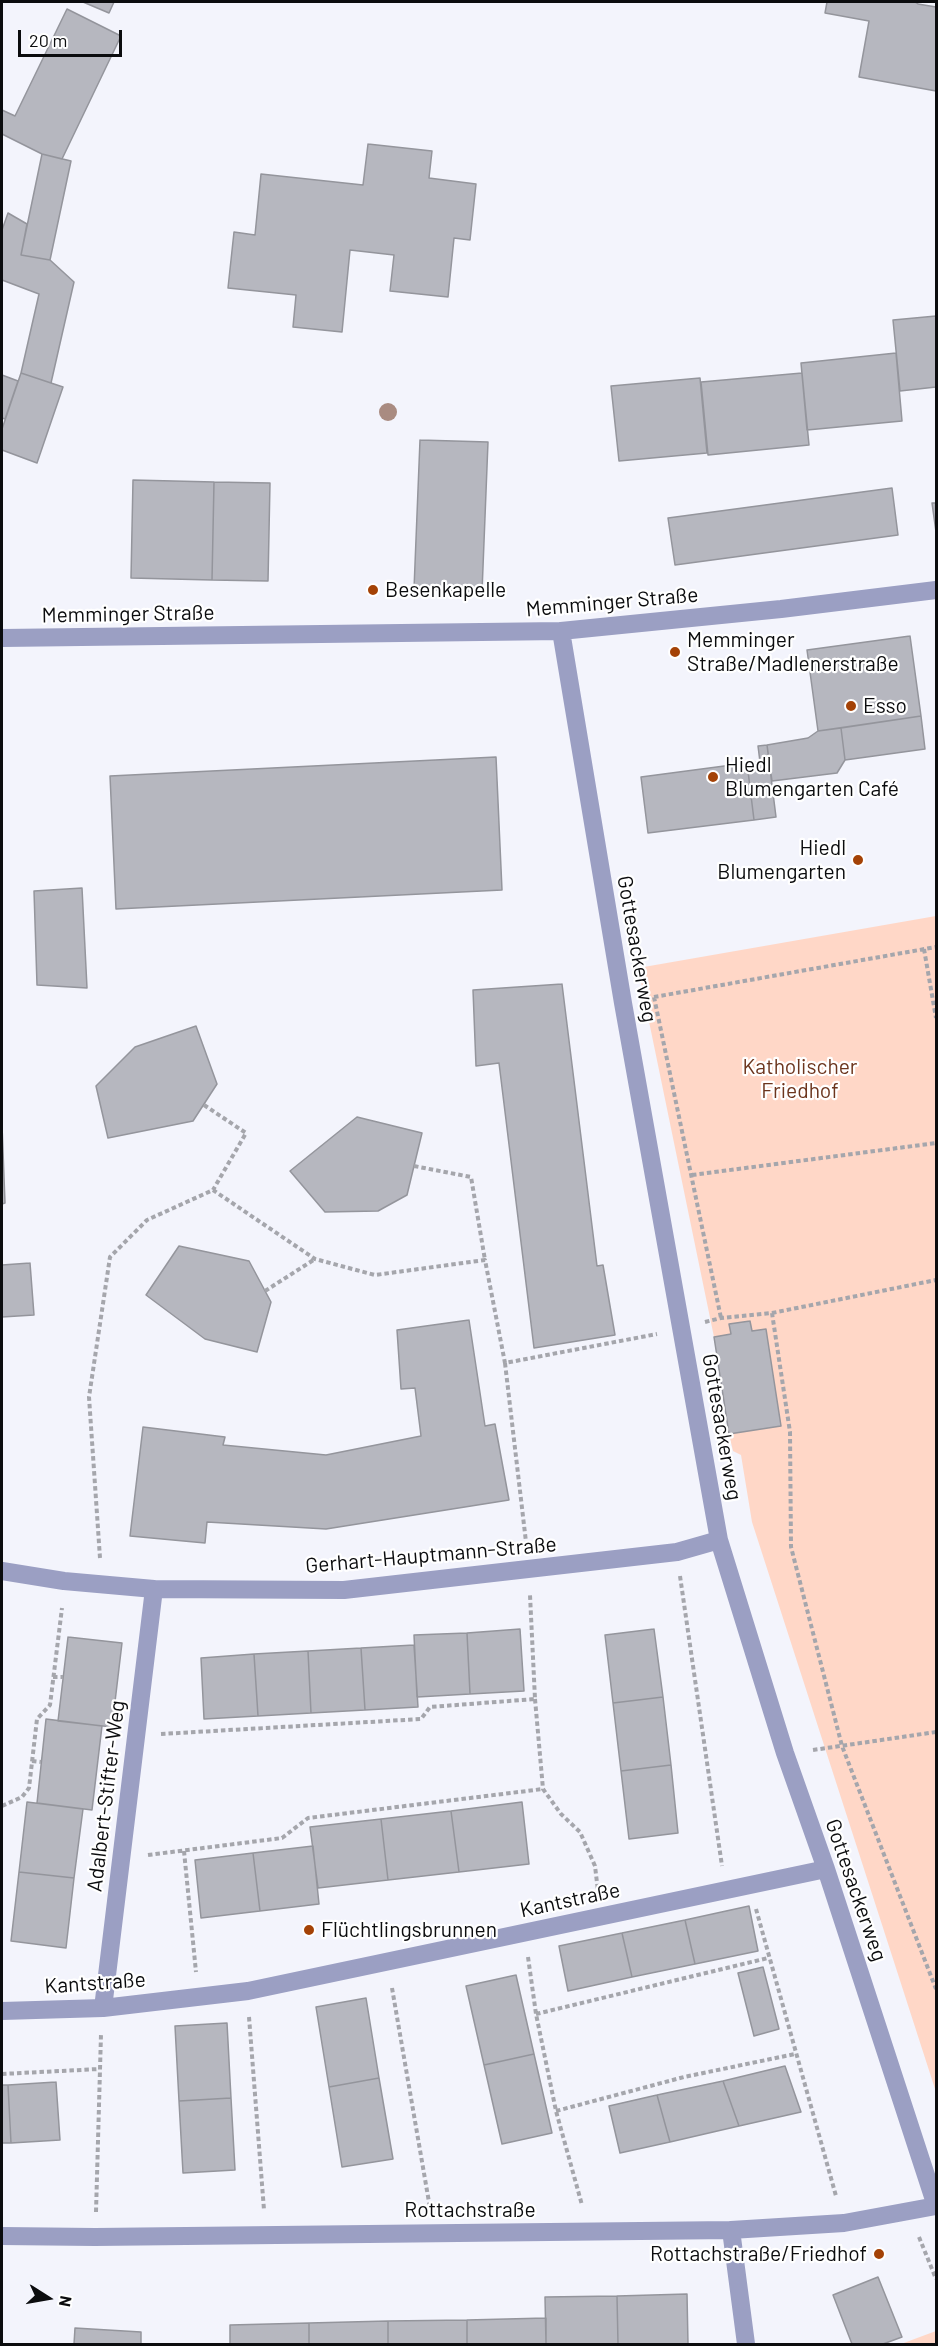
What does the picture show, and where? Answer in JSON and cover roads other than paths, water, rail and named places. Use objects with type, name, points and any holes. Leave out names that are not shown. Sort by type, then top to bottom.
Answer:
[{"type":"street","name":"Memminger Straße","points":[[2,638],[561,632],[936,590]]},
{"type":"street","name":"Gottesackerweg","points":[[561,632],[623,1003],[719,1540],[785,1753],[826,1869],[936,2206]]},
{"type":"street","name":"Gerhart-Hauptmann-Straße","points":[[2,1571],[101,1586],[154,1589],[344,1590],[677,1552],[719,1540]]},
{"type":"street","name":"Adalbert-Stifter-Weg","points":[[103,2008],[154,1589]]},
{"type":"street","name":"Kantstraße","points":[[2,2011],[103,2008],[248,1991],[826,1869]]},
{"type":"street","name":"Rottachstraße","points":[[2,2236],[731,2230],[844,2223],[936,2206]]},
{"type":"street","points":[[731,2230],[746,2344]]},
{"type":"place","name":"Besenkapelle","points":[[373,590]]},
{"type":"place","name":"Memminger Straße/Madlenerstraße","points":[[675,652]]},
{"type":"place","name":"Esso","points":[[851,706]]},
{"type":"place","name":"Hiedl Blumengarten Café","points":[[713,777]]},
{"type":"place","name":"Hiedl Blumengarten","points":[[858,860]]},
{"type":"place","name":"Flüchtlingsbrunnen","points":[[309,1930]]},
{"type":"place","name":"Rottachstraße/Friedhof","points":[[879,2254]]},
{"type":"park label","name":"Katholischer Friedhof","points":[[800,1079]]}]
